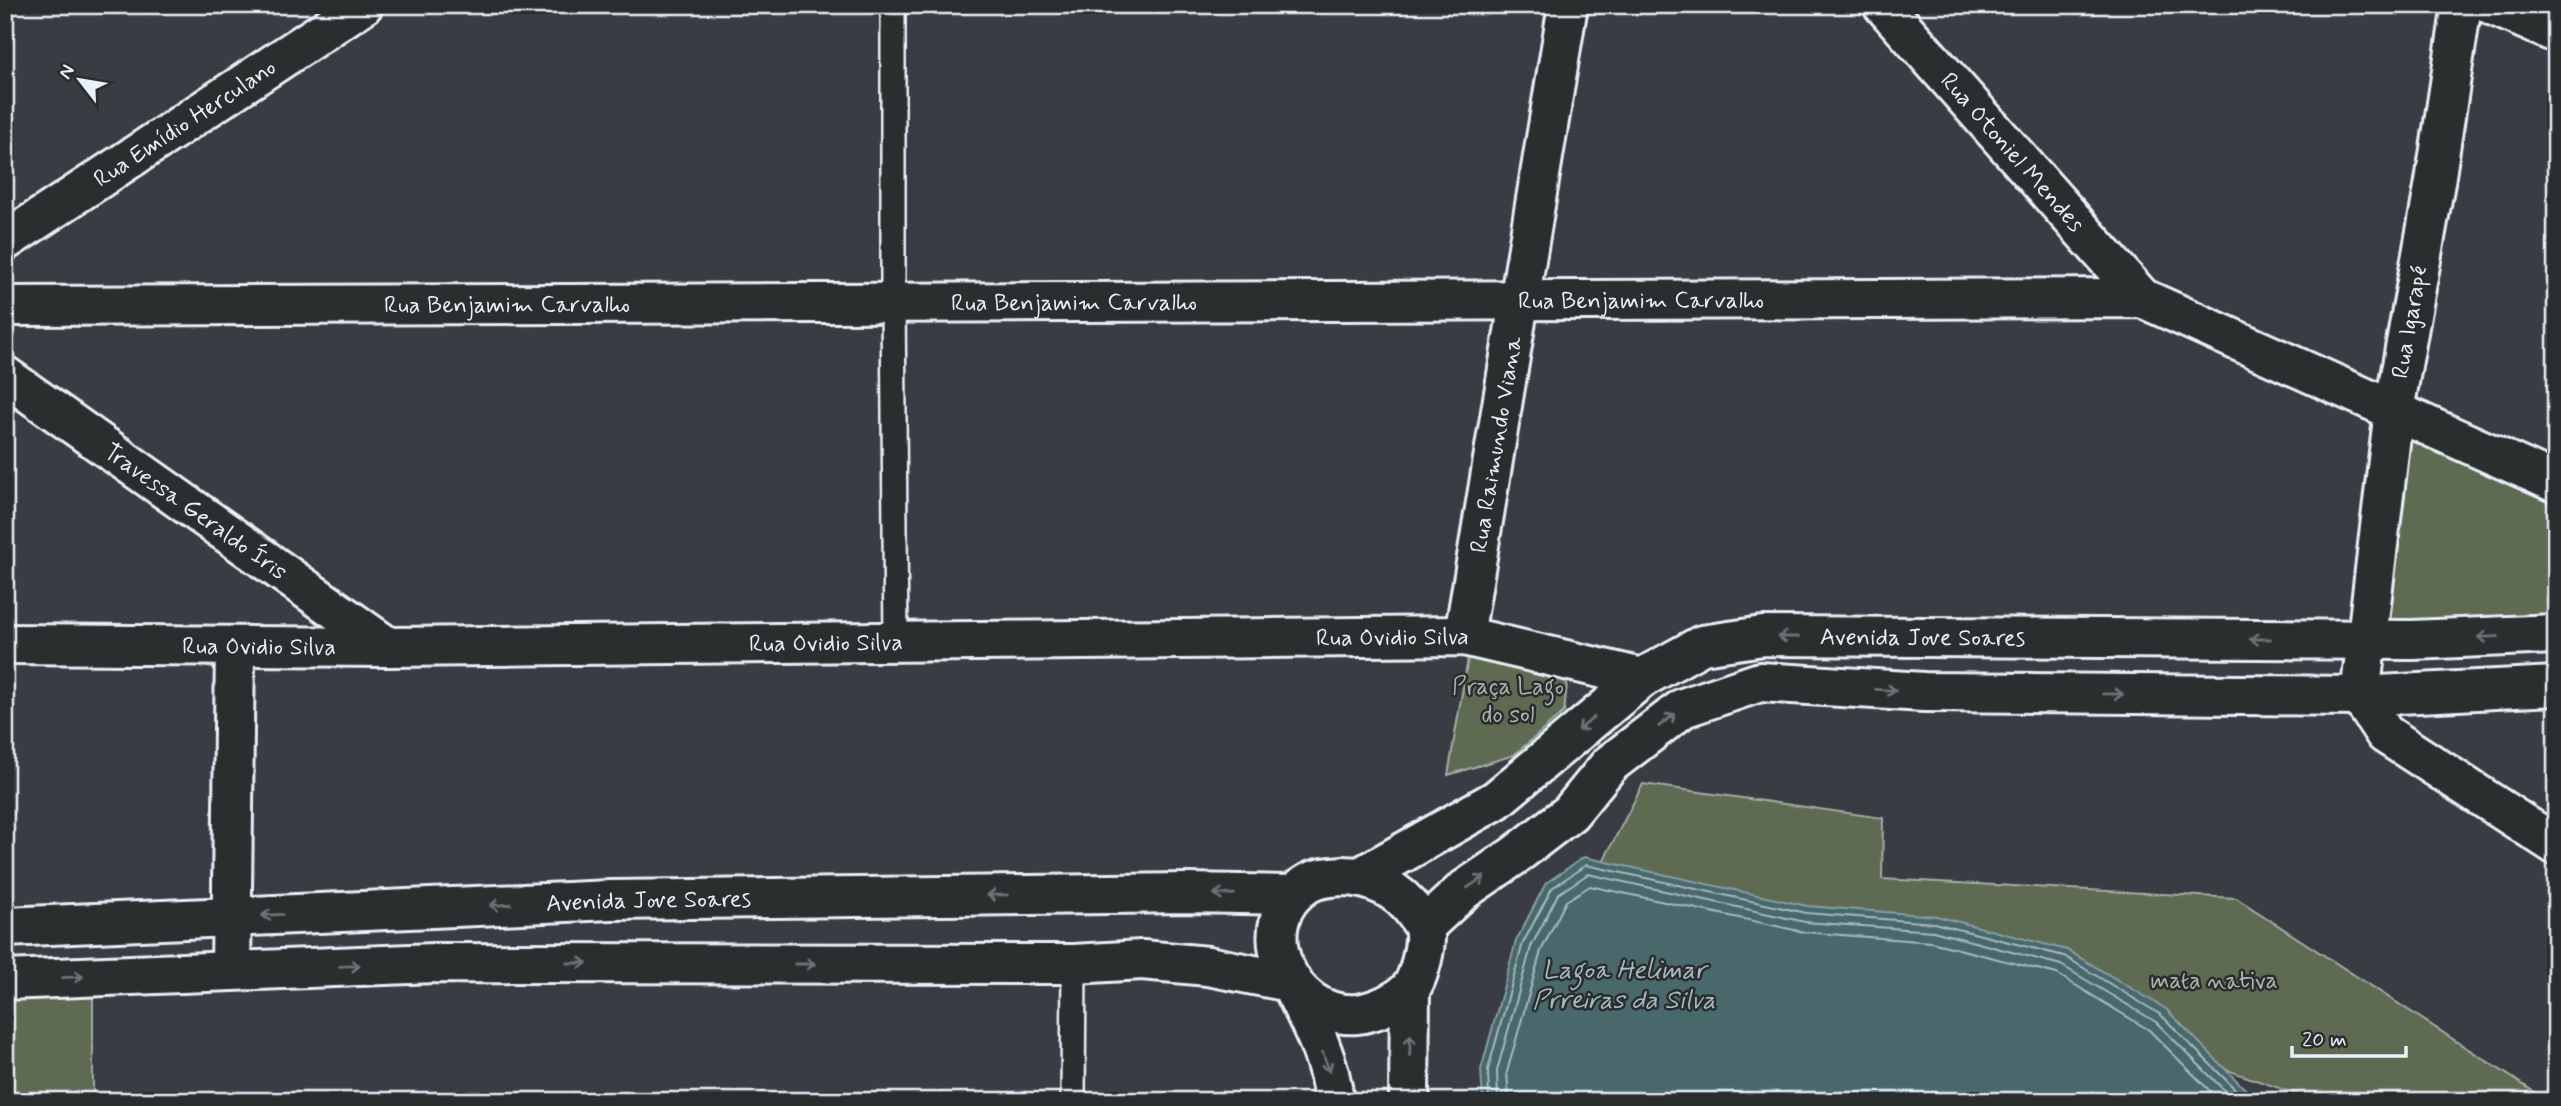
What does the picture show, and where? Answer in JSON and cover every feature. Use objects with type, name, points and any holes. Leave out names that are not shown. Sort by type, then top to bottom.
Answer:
[{"type":"street","name":"Rua Emídio Herculano","points":[[5,240],[363,5]]},
{"type":"street","name":"Rua Raimundo Viana","points":[[1464,636],[1567,5]]},
{"type":"street","name":"Rua Otoniel Mendes","points":[[1883,5],[2141,298]]},
{"type":"street","name":"Rua Igarapé","points":[[2360,696],[2394,410],[2435,182],[2462,5]]},
{"type":"street","points":[[2492,5],[2556,33]]},
{"type":"street","name":"Rua Benjamim Carvalho","points":[[5,306],[2141,298]]},
{"type":"street","points":[[2141,298],[2556,482]]},
{"type":"street","name":"Travessa Geraldo Íris","points":[[5,376],[388,647]]},
{"type":"street","name":"Avenida Jove Soares","points":[[5,927],[611,900],[1188,893],[1292,895],[1309,882],[1324,878],[1362,876],[1496,800],[1642,678],[1702,645],[1763,636],[2365,640],[2556,634]]},
{"type":"street","name":"Rua Ovidio Silva","points":[[5,644],[235,648],[1464,636],[1642,678]]},
{"type":"street","points":[[231,971],[235,648]]},
{"type":"street","name":"Avenida Jove Soares","points":[[1424,927],[1464,890],[1570,813],[1611,764],[1683,708],[1760,682],[1924,692],[2360,696],[2556,686]]},
{"type":"street","points":[[2360,696],[2385,734],[2556,845]]},
{"type":"street","points":[[1362,876],[1399,895],[1424,927],[1424,951],[1410,989],[1409,1101]]},
{"type":"street","points":[[1292,895],[1282,915],[1278,938],[1280,961],[1321,1048],[1332,1079],[1334,1101]]},
{"type":"street","points":[[5,980],[435,963],[1073,964],[1142,960],[1208,965],[1290,982],[1308,1000],[1331,1011],[1356,1014],[1381,1007],[1410,989]]},
{"type":"lane","points":[[893,5],[892,301],[896,643]]},
{"type":"lane","points":[[1073,964],[1073,1101]]},
{"type":"green space","points":[[2410,427],[2556,496],[2556,625],[2384,631]]},
{"type":"green space","name":"Praça Lago do sol","points":[[1470,646],[1569,664],[1564,712],[1514,755],[1448,775]]},
{"type":"green space","name":"mata nativa","points":[[1643,784],[1883,818],[1882,879],[2236,898],[2548,1101],[2316,1101],[1958,976],[1597,873]]},
{"type":"green space","points":[[93,989],[93,1101],[5,1101],[5,991]]},
{"type":"water","name":"Lagoa Helimar Prreiras da Silva","points":[[1584,857],[1807,906],[1936,916],[2067,950],[2166,1009],[2257,1101],[1483,1101],[1481,1070],[1516,941],[1546,883]]}]
